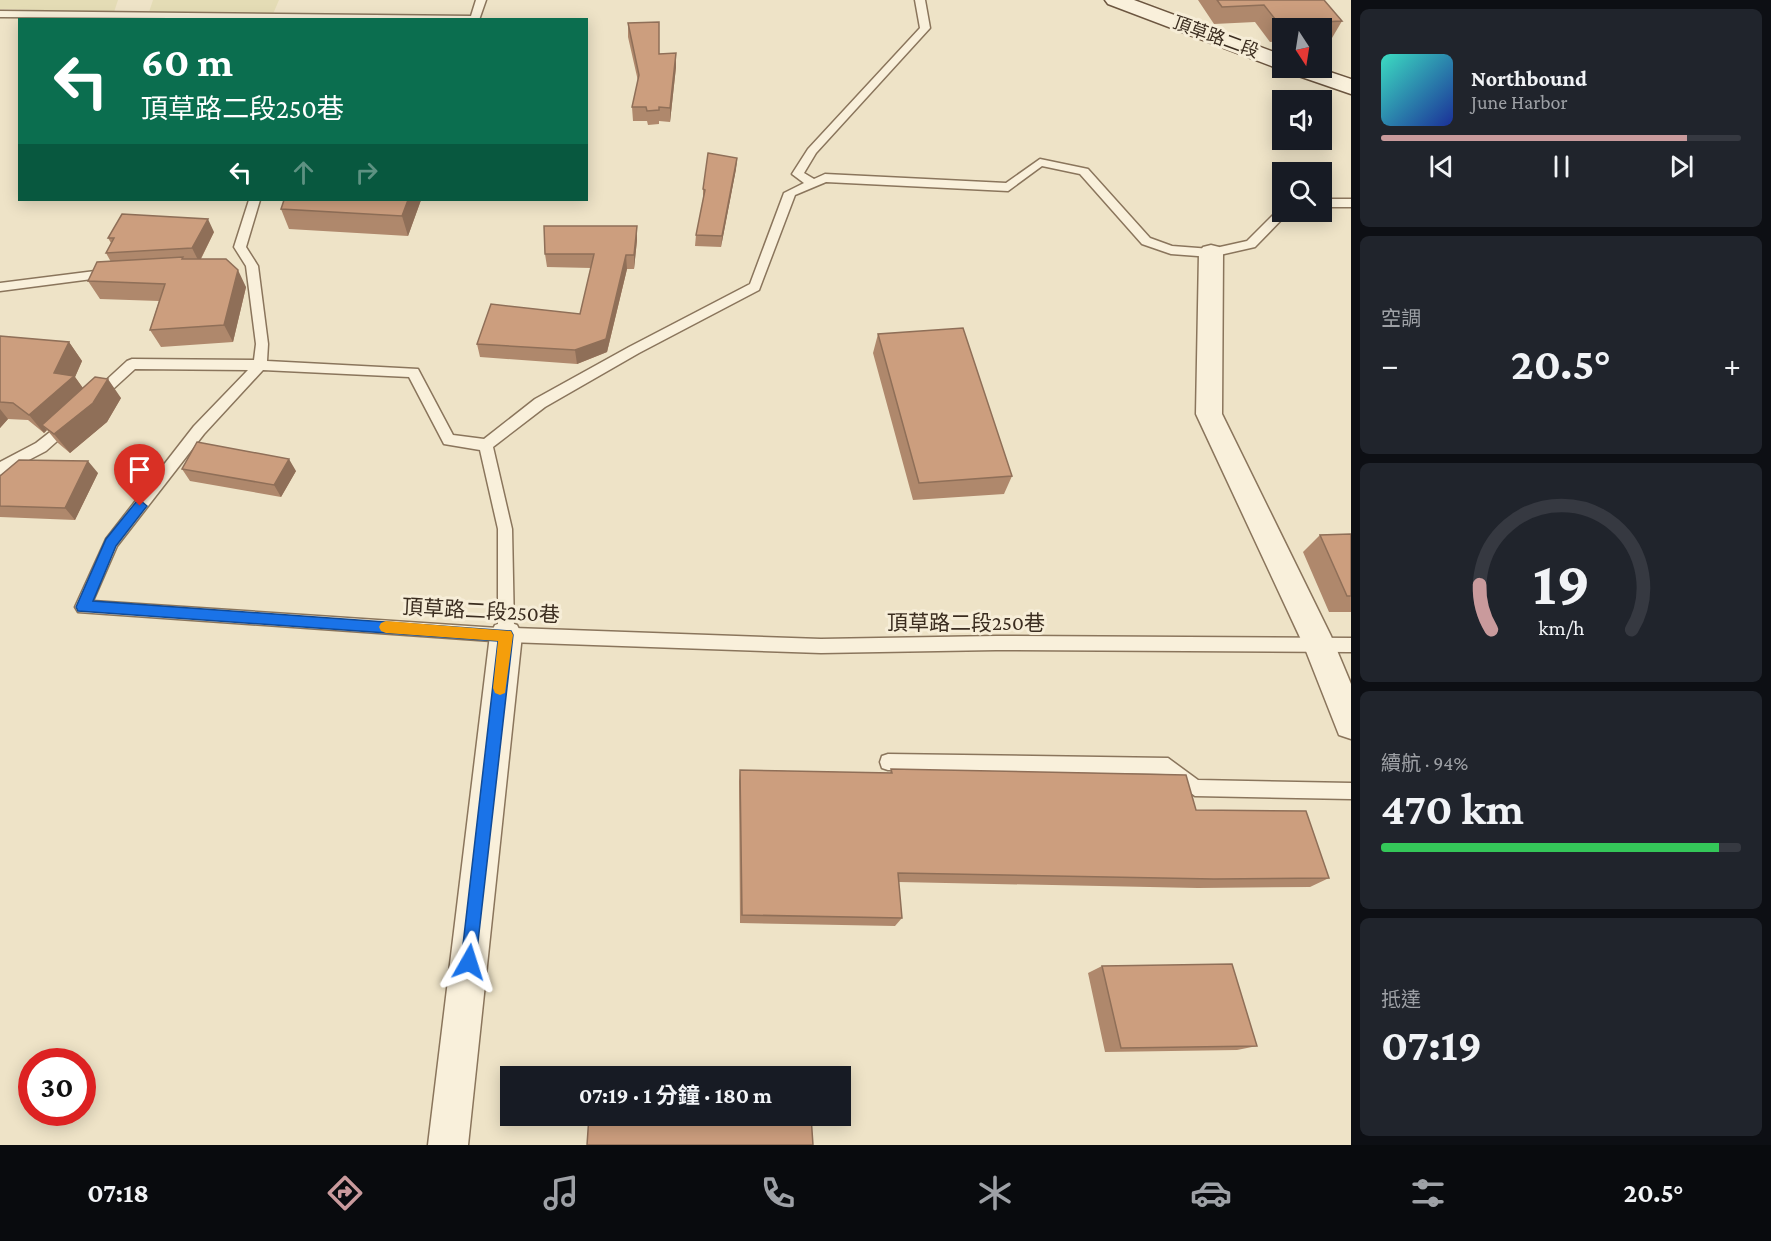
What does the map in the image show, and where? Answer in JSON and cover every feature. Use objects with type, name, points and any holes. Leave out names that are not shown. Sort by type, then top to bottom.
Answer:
[{"type":"street","name":"頂草路二段","points":[[1115,0],[1272,58]]},
{"type":"street","points":[[1326,78],[1351,87]]},
{"type":"street","points":[[1211,253],[1209,414],[1320,646],[1351,724]]},
{"type":"street","points":[[448,1145],[506,635]]},
{"type":"lane","points":[[474,18],[481,0]]},
{"type":"lane","points":[[813,183],[798,174],[812,151],[925,28],[920,0]]},
{"type":"lane","points":[[0,14],[120,11],[430,18]]},
{"type":"lane","points":[[91,402],[132,364],[260,365],[413,372],[449,440],[486,445],[540,403],[634,350],[755,287],[790,193],[825,178],[1008,187],[1040,162],[1084,171],[1146,242],[1171,250],[1211,253],[1251,244],[1273,222]]},
{"type":"lane","points":[[254,201],[240,247],[262,344],[260,365]]},
{"type":"lane","points":[[1332,203],[1351,203]]},
{"type":"lane","points":[[0,287],[120,272]]},
{"type":"lane","name":"頂草路二段250巷","points":[[260,365],[199,430],[111,543],[83,607],[506,635],[820,646],[996,643],[1351,645]]},
{"type":"lane","points":[[0,469],[41,447],[74,417]]},
{"type":"lane","points":[[486,445],[505,529],[506,635]]},
{"type":"lane","points":[[888,762],[1168,766],[1195,788],[1351,791]]},
{"type":"shaded area","points":[[0,0],[118,0],[114,12],[0,9]]},
{"type":"shaded area","points":[[153,0],[279,0],[273,14],[149,12]]},
{"type":"building","points":[[1217,0],[1324,0],[1342,21],[1332,21],[1332,18],[1274,18],[1264,5],[1222,7]]},
{"type":"building","points":[[659,22],[659,54],[676,53],[670,108],[659,107],[659,110],[647,111],[646,107],[632,107],[639,75],[628,23]]},
{"type":"building","points":[[708,153],[737,158],[722,236],[696,235],[705,190],[703,189]]},
{"type":"building","points":[[284,201],[408,201],[402,216],[281,209]]},
{"type":"building","points":[[122,214],[208,219],[192,248],[106,253],[114,238],[108,238]]},
{"type":"building","points":[[544,226],[637,226],[634,255],[626,255],[606,339],[575,350],[477,344],[491,304],[580,314],[594,254],[545,254]]},
{"type":"building","points":[[183,257],[182,259],[226,259],[238,270],[224,325],[150,330],[165,284],[88,281],[97,262]]},
{"type":"building","points":[[963,328],[1012,476],[919,483],[878,334]]},
{"type":"building","points":[[0,336],[69,342],[54,373],[74,376],[29,415],[13,403],[0,402]]},
{"type":"building","points":[[95,377],[108,379],[93,403],[54,434],[42,425]]},
{"type":"building","points":[[197,442],[289,459],[274,485],[182,469]]},
{"type":"building","points":[[19,460],[88,461],[65,508],[0,506],[0,476]]},
{"type":"building","points":[[1351,534],[1351,596],[1347,596],[1320,535]]},
{"type":"building","points":[[891,769],[1186,775],[1196,810],[1306,811],[1329,878],[1214,879],[898,873],[902,918],[742,915],[740,770],[892,773]]},
{"type":"building","points":[[1232,964],[1257,1046],[1121,1048],[1102,966]]},
{"type":"building","points":[[588,1126],[812,1126],[813,1145],[587,1145]]},
{"type":"slow traffic","points":[[386,627],[506,635],[500,688]]},
{"type":"route","points":[[140,506],[111,543],[83,607],[506,635],[469,962]]}]
